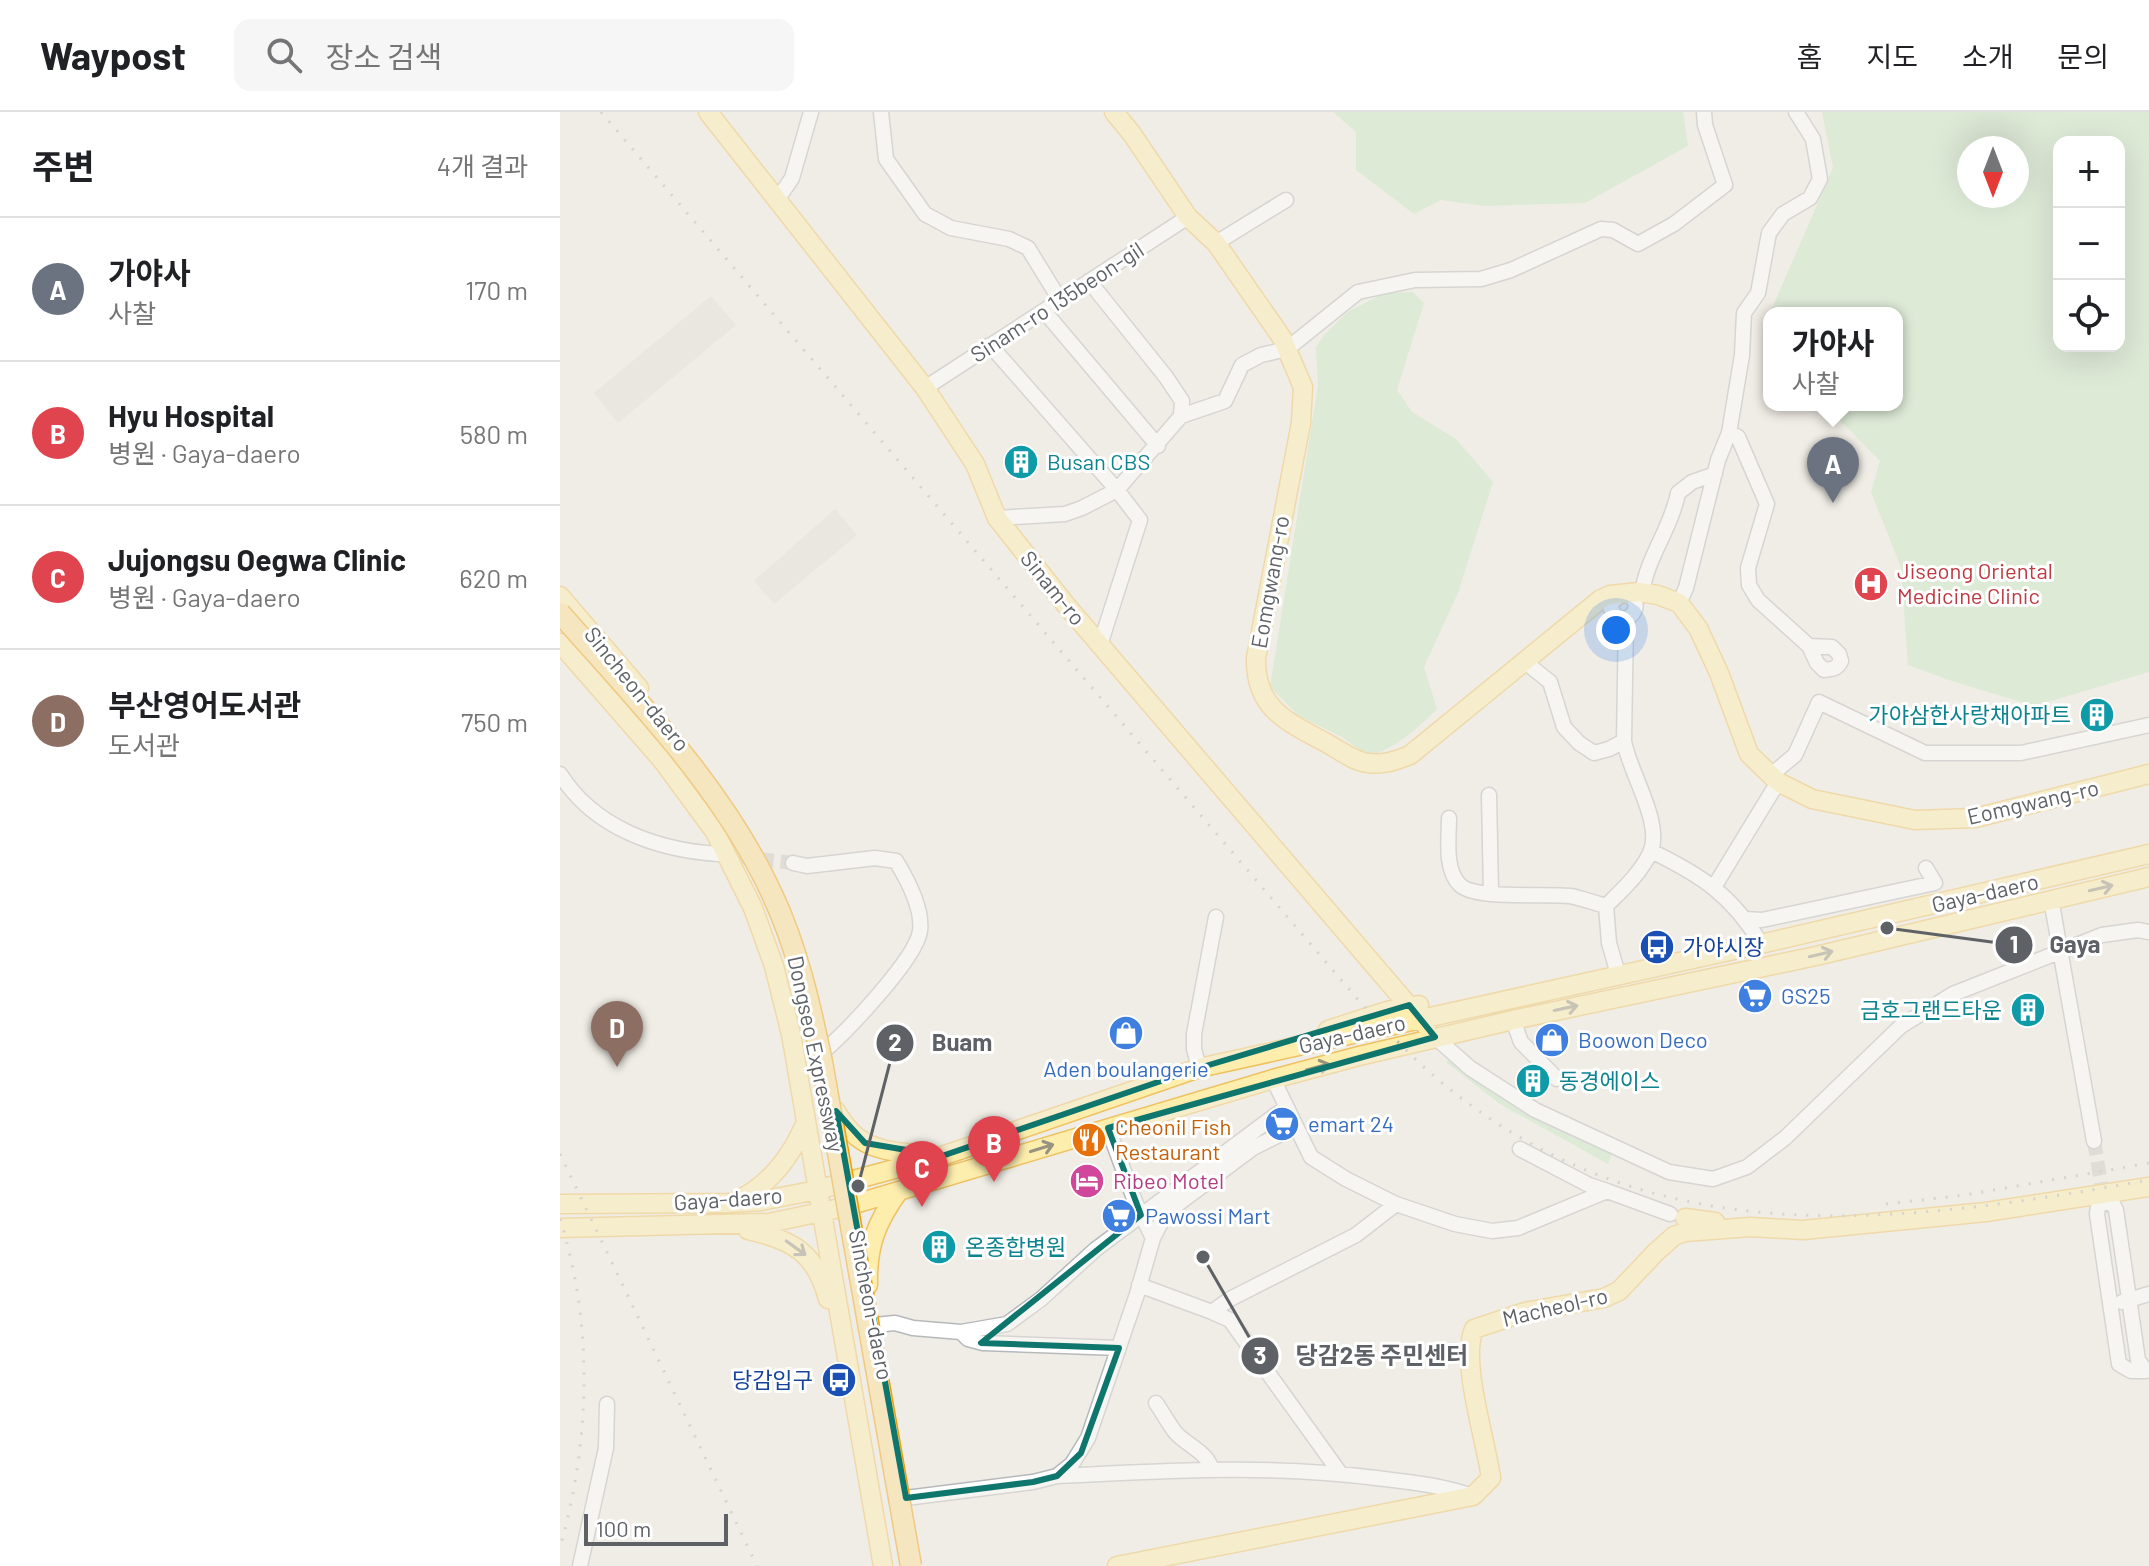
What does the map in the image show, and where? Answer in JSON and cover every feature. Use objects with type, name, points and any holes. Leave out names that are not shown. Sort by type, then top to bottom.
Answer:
[{"type":"highway","name":"Dongseo Expressway","points":[[560,613],[681,751],[710,789],[742,837],[766,883],[796,955],[822,1062],[911,1566]]},
{"type":"highway","name":"Dongseo Expressway","points":[[560,632],[696,790],[734,847],[759,896],[783,955],[798,1005],[810,1066],[898,1566]]},
{"type":"main road","name":"Sinam-ro","points":[[708,112],[925,388],[975,464],[997,518],[1100,645],[1435,1037]]},
{"type":"main road","name":"Eomgwang-ro","points":[[1114,112],[1188,217],[1216,243],[1287,349],[1303,387],[1301,423],[1256,658],[1256,673],[1267,703],[1280,718],[1364,763],[1387,764],[1410,755],[1590,606],[1610,595],[1617,601],[1642,593],[1674,601],[1698,628],[1719,673],[1749,754],[1774,778],[1812,799],[1915,820],[1975,818],[2149,774]]},
{"type":"main road","name":"Sincheon-daero","points":[[560,596],[639,687],[727,804],[757,852],[793,930],[808,977],[836,1111],[917,1566]]},
{"type":"main road","name":"Sincheon-daero","points":[[560,643],[662,760],[715,832],[753,908],[774,966],[791,1034],[883,1566]]},
{"type":"main road","name":"Gaya-daero","points":[[560,1204],[728,1203],[761,1201],[817,1190],[942,1156],[1199,1068],[1415,1012],[1488,1003],[1761,944],[2149,854]]},
{"type":"main road","name":"Gaya-daero","points":[[560,1228],[769,1223],[821,1212],[1359,1056],[1816,956],[2149,877]]},
{"type":"main road","points":[[1359,1056],[1366,1047],[1363,1038],[1350,1029],[1376,1002],[1381,975],[1417,997],[1445,1005]]},
{"type":"main road","points":[[1415,1012],[1445,1005],[1488,1003]]},
{"type":"main road","points":[[836,1111],[855,1137],[874,1147],[942,1156]]},
{"type":"main road","points":[[560,1195],[670,1197],[728,1203],[757,1190],[796,1145],[806,1122]]},
{"type":"main road","points":[[1678,1225],[1803,1230],[2104,1203],[2149,1187]]},
{"type":"main road","points":[[869,1296],[868,1258],[887,1207],[899,1191]]},
{"type":"main road","points":[[560,1235],[616,1234],[723,1224],[786,1240],[816,1265],[847,1355]]},
{"type":"main road","name":"Macheol-ro","points":[[1473,1496],[1491,1478],[1470,1366],[1470,1339],[1474,1329],[1525,1312],[1604,1298],[1619,1291],[1678,1225]]},
{"type":"main road","points":[[1117,1566],[1473,1496]]},
{"type":"street","points":[[777,200],[792,178],[811,112]]},
{"type":"street","points":[[881,112],[886,159],[925,214],[951,228],[1009,239],[1028,248],[1060,300]]},
{"type":"street","points":[[1181,416],[1225,401],[1242,365],[1261,355],[1287,349],[1358,292],[1415,280],[1481,279],[1511,270],[1601,229],[1613,230],[1638,244],[1674,224],[1725,185],[1705,125],[1704,112]]},
{"type":"street","points":[[1618,974],[1609,943],[1606,906],[1631,881],[1651,851],[1653,827],[1624,741],[1630,617],[1637,608],[1630,595],[1617,601],[1616,617],[1630,617],[1645,606],[1674,601],[1686,588],[1715,474],[1729,433],[1744,313],[1758,293],[1769,233],[1783,214],[1810,198],[1820,179],[1813,139],[1796,112]]},
{"type":"street","points":[[1216,243],[1286,200]]},
{"type":"street","name":"Sinam-ro 135beon-gil","points":[[925,388],[1188,217]]},
{"type":"street","points":[[997,518],[1065,514],[1117,490],[1181,416],[1182,401],[1166,377],[1089,281]]},
{"type":"street","points":[[1044,311],[1158,446]]},
{"type":"street","points":[[990,345],[1140,520],[1100,645]]},
{"type":"street","points":[[1729,433],[1738,437],[1767,504],[1748,568],[1749,585],[1758,600],[1809,646],[1824,670],[1834,669]]},
{"type":"street","points":[[1642,593],[1649,561],[1673,516],[1678,493],[1692,482],[1715,474]]},
{"type":"street","points":[[1524,661],[1550,682],[1564,727],[1579,743],[1594,753],[1624,741]]},
{"type":"street","points":[[1714,887],[1774,778],[1795,755],[1819,702],[1925,753],[2021,753],[2149,725]]},
{"type":"street","points":[[560,774],[570,790],[588,808],[614,826],[648,840],[718,854]]},
{"type":"street","points":[[1489,795],[1491,893]]},
{"type":"street","points":[[1449,818],[1450,865],[1459,884],[1479,895],[1574,897],[1606,906]]},
{"type":"street","points":[[1651,851],[1714,887],[1733,903],[1761,944]]},
{"type":"street","points":[[793,863],[807,866],[875,858],[896,861],[913,889],[920,931],[906,960],[852,1024],[824,1051]]},
{"type":"street","points":[[1745,919],[1762,920],[1935,883],[1926,868]]},
{"type":"street","points":[[2051,899],[2094,1141]]},
{"type":"street","points":[[1199,1068],[1194,1034],[1216,917]]},
{"type":"street","points":[[1435,1037],[1470,1068],[1535,1110],[1669,1172],[1713,1179],[1747,1167],[1785,1138],[1901,1026],[1953,994],[2102,935],[2138,930],[2149,932]]},
{"type":"street","points":[[1513,1020],[1521,1042],[1557,1079]]},
{"type":"street","points":[[2076,1040],[2088,1060],[2104,1145],[2100,1152],[2090,1151],[2088,1147],[2072,1063],[2076,1040]]},
{"type":"street","points":[[1273,1079],[1311,1157],[1396,1204],[1455,1224],[1492,1231],[1518,1228],[1607,1191]]},
{"type":"street","points":[[875,1325],[895,1323],[913,1328],[961,1332],[1007,1324],[1041,1299],[1096,1249],[1285,1108]]},
{"type":"street","points":[[1108,1128],[1153,1238]]},
{"type":"street","points":[[1057,1476],[1072,1464],[1088,1438],[1153,1238],[1166,1213],[1253,1148],[1287,1131]]},
{"type":"street","points":[[1520,1149],[1589,1185],[1678,1225]]},
{"type":"street","points":[[2104,1203],[2113,1204],[2116,1210],[2119,1303],[2138,1360],[2147,1370]]},
{"type":"street","points":[[1212,1312],[1230,1299],[1356,1235],[1396,1204]]},
{"type":"street","points":[[1139,1285],[1230,1320],[1340,1473]]},
{"type":"street","points":[[2119,1303],[2149,1294]]},
{"type":"street","points":[[961,1332],[968,1339],[983,1343],[1119,1348]]},
{"type":"street","points":[[1156,1403],[1177,1434],[1201,1452],[1211,1463],[1212,1470]]},
{"type":"street","points":[[580,1566],[606,1448],[607,1404]]},
{"type":"street","points":[[906,1498],[1033,1482],[1057,1476],[1272,1469],[1340,1473],[1446,1486],[1473,1496]]},
{"type":"highlighted area","points":[[1409,1005],[1435,1037],[1108,1128],[1141,1215],[981,1343],[1119,1348],[1081,1453],[1057,1476],[1033,1482],[906,1498],[836,1111],[865,1143],[942,1156],[1199,1068]]},
{"type":"shaded area","points":[[711,296],[736,325],[618,423],[594,393]]},
{"type":"shaded area","points":[[835,509],[857,535],[774,604],[754,581]]},
{"type":"green space","points":[[1333,112],[1683,112],[1688,146],[1585,203],[1484,206],[1441,200],[1414,214],[1356,170],[1356,132]]},
{"type":"green space","points":[[1822,112],[2149,112],[2149,672],[2034,706],[1908,665],[1901,567],[1871,492],[1880,461],[1831,411],[1903,411],[1903,307],[1773,307],[1833,168]]},
{"type":"green space","points":[[1413,292],[1424,303],[1397,390],[1412,412],[1456,439],[1493,482],[1458,593],[1424,667],[1437,709],[1405,737],[1368,756],[1342,737],[1299,716],[1270,687],[1318,385],[1316,347],[1349,311],[1385,293]]},
{"type":"green space","points":[[1457,1056],[1612,1153],[1608,1164],[1500,1104],[1446,1062]]},
{"type":"tunnel","points":[[718,854],[793,863]]},
{"type":"tunnel","points":[[2094,1141],[2106,1213]]},
{"type":"railway","points":[[601,112],[1360,1002],[1447,1087],[1528,1142],[1611,1180],[1697,1203],[1784,1214],[1873,1215],[1964,1208],[2149,1180]]},
{"type":"railway","points":[[560,1154],[757,1566]]},
{"type":"railway","points":[[1886,1204],[1965,1195],[2149,1163]]},
{"type":"railway","points":[[560,1219],[579,1300],[584,1384],[577,1466],[560,1548]]},
{"type":"place","name":"Busan CBS","points":[[1021,462]]},
{"type":"place","name":"가야사","points":[[1833,503]]},
{"type":"place","name":"Jiseong Oriental Medicine Clinic","points":[[1871,584]]},
{"type":"place","name":"가야삼한사랑채아파트","points":[[2097,715]]},
{"type":"place","name":"Gaya","points":[[1887,928]]},
{"type":"place","name":"가야시장","points":[[1657,947]]},
{"type":"place","name":"GS25","points":[[1755,996]]},
{"type":"place","name":"금호그랜드타운","points":[[2028,1010]]},
{"type":"place","name":"Aden boulangerie","points":[[1126,1033]]},
{"type":"place","name":"Boowon Deco","points":[[1552,1040]]},
{"type":"place","name":"부산영어도서관","points":[[617,1067]]},
{"type":"place","name":"동경에이스","points":[[1533,1081]]},
{"type":"place","name":"emart 24","points":[[1282,1124]]},
{"type":"place","name":"Cheonil Fish Restaurant","points":[[1089,1140]]},
{"type":"place","name":"Ribeo Motel","points":[[1087,1181]]},
{"type":"place","name":"Hyu Hospital","points":[[994,1182]]},
{"type":"place","name":"Buam","points":[[858,1186]]},
{"type":"place","name":"Jujongsu Oegwa Clinic","points":[[922,1207]]},
{"type":"place","name":"Pawossi Mart","points":[[1119,1216]]},
{"type":"place","name":"온종합병원","points":[[939,1247]]},
{"type":"place","name":"당감2동 주민센터","points":[[1203,1257]]},
{"type":"place","name":"당감입구","points":[[839,1380]]}]
